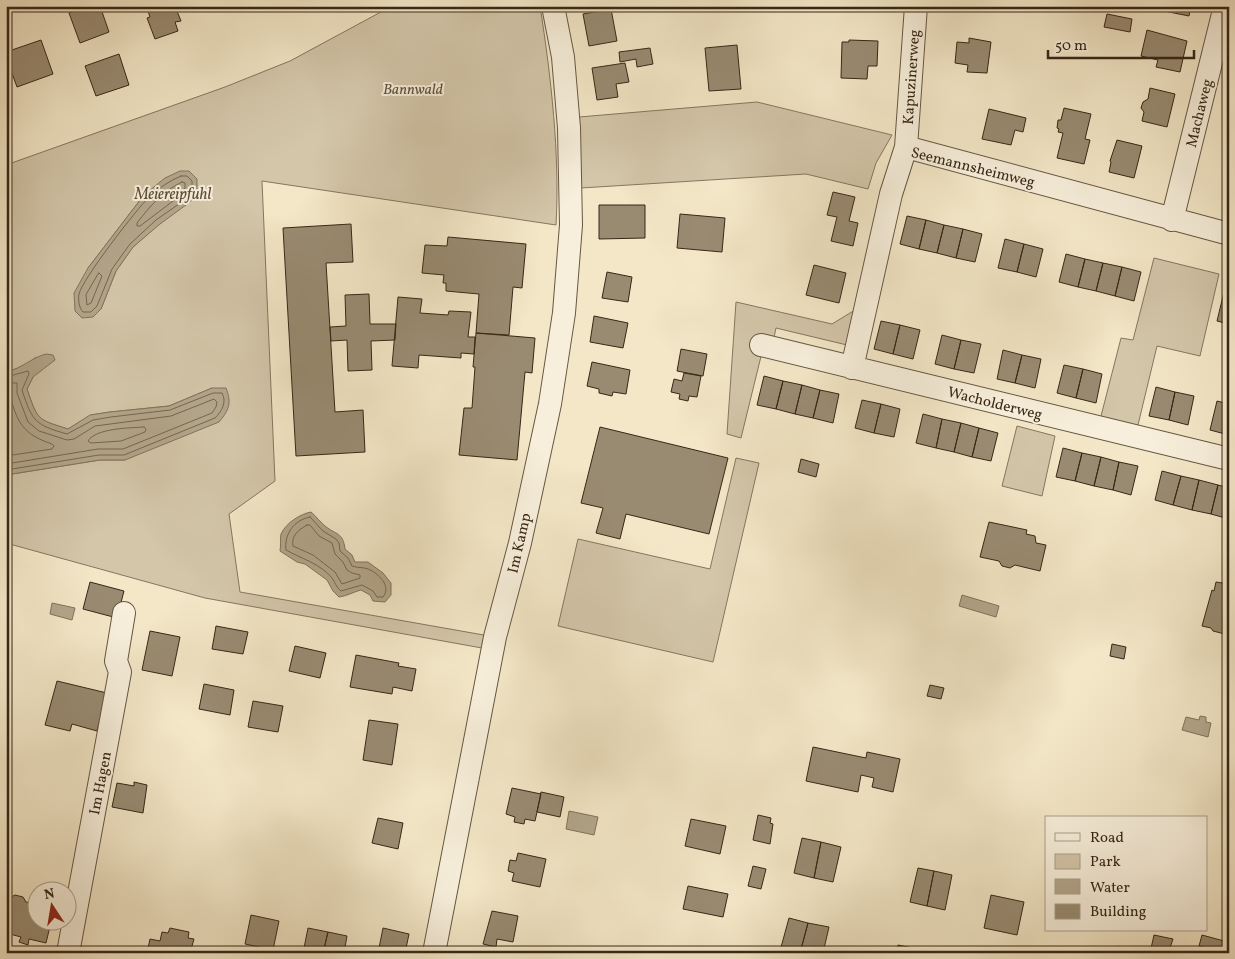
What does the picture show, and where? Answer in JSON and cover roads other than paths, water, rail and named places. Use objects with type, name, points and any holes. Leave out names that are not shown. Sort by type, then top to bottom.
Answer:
[{"type":"street","name":"Im Kamp","points":[[434,953],[495,637],[520,544],[550,404],[564,313],[571,225],[570,128],[563,57],[553,6]]},
{"type":"street","name":"Kapuzinerweg","points":[[906,147],[916,6]]},
{"type":"street","name":"Machaweg","points":[[1172,220],[1225,6]]},
{"type":"street","name":"Seemannsheimweg","points":[[852,368],[891,194],[906,147],[1229,234]]},
{"type":"street","name":"Wacholderweg","points":[[761,345],[1229,459]]},
{"type":"street","name":"Im Hagen","points":[[68,953],[120,672],[116,661],[124,613]]},
{"type":"water","name":"Meiereipfuhl","points":[[180,171],[189,171],[197,179],[197,191],[190,202],[133,247],[116,271],[101,309],[93,317],[82,318],[75,311],[74,293],[88,268],[144,195],[165,178]]},
{"type":"water","points":[[46,354],[53,355],[55,360],[33,377],[27,389],[36,413],[40,417],[50,423],[68,429],[90,415],[169,406],[212,388],[226,388],[229,398],[228,406],[219,422],[125,460],[100,460],[12,474],[6,477],[6,372]]},
{"type":"water","points":[[311,512],[325,526],[341,537],[345,549],[352,555],[355,562],[368,562],[383,573],[391,583],[391,595],[385,602],[373,601],[370,595],[361,590],[339,597],[327,580],[305,564],[297,562],[280,551],[281,534],[286,526],[298,517]]},
{"type":"water","points":[[962,595],[999,606],[996,617],[959,606]]},
{"type":"water","points":[[52,603],[75,608],[72,620],[50,614]]},
{"type":"water","points":[[1200,716],[1206,717],[1206,722],[1211,723],[1208,737],[1182,730],[1186,717],[1199,720]]},
{"type":"water","points":[[569,811],[598,817],[594,835],[566,829]]},
{"type":"park label","name":"Bannwald","points":[[413,89]]}]
